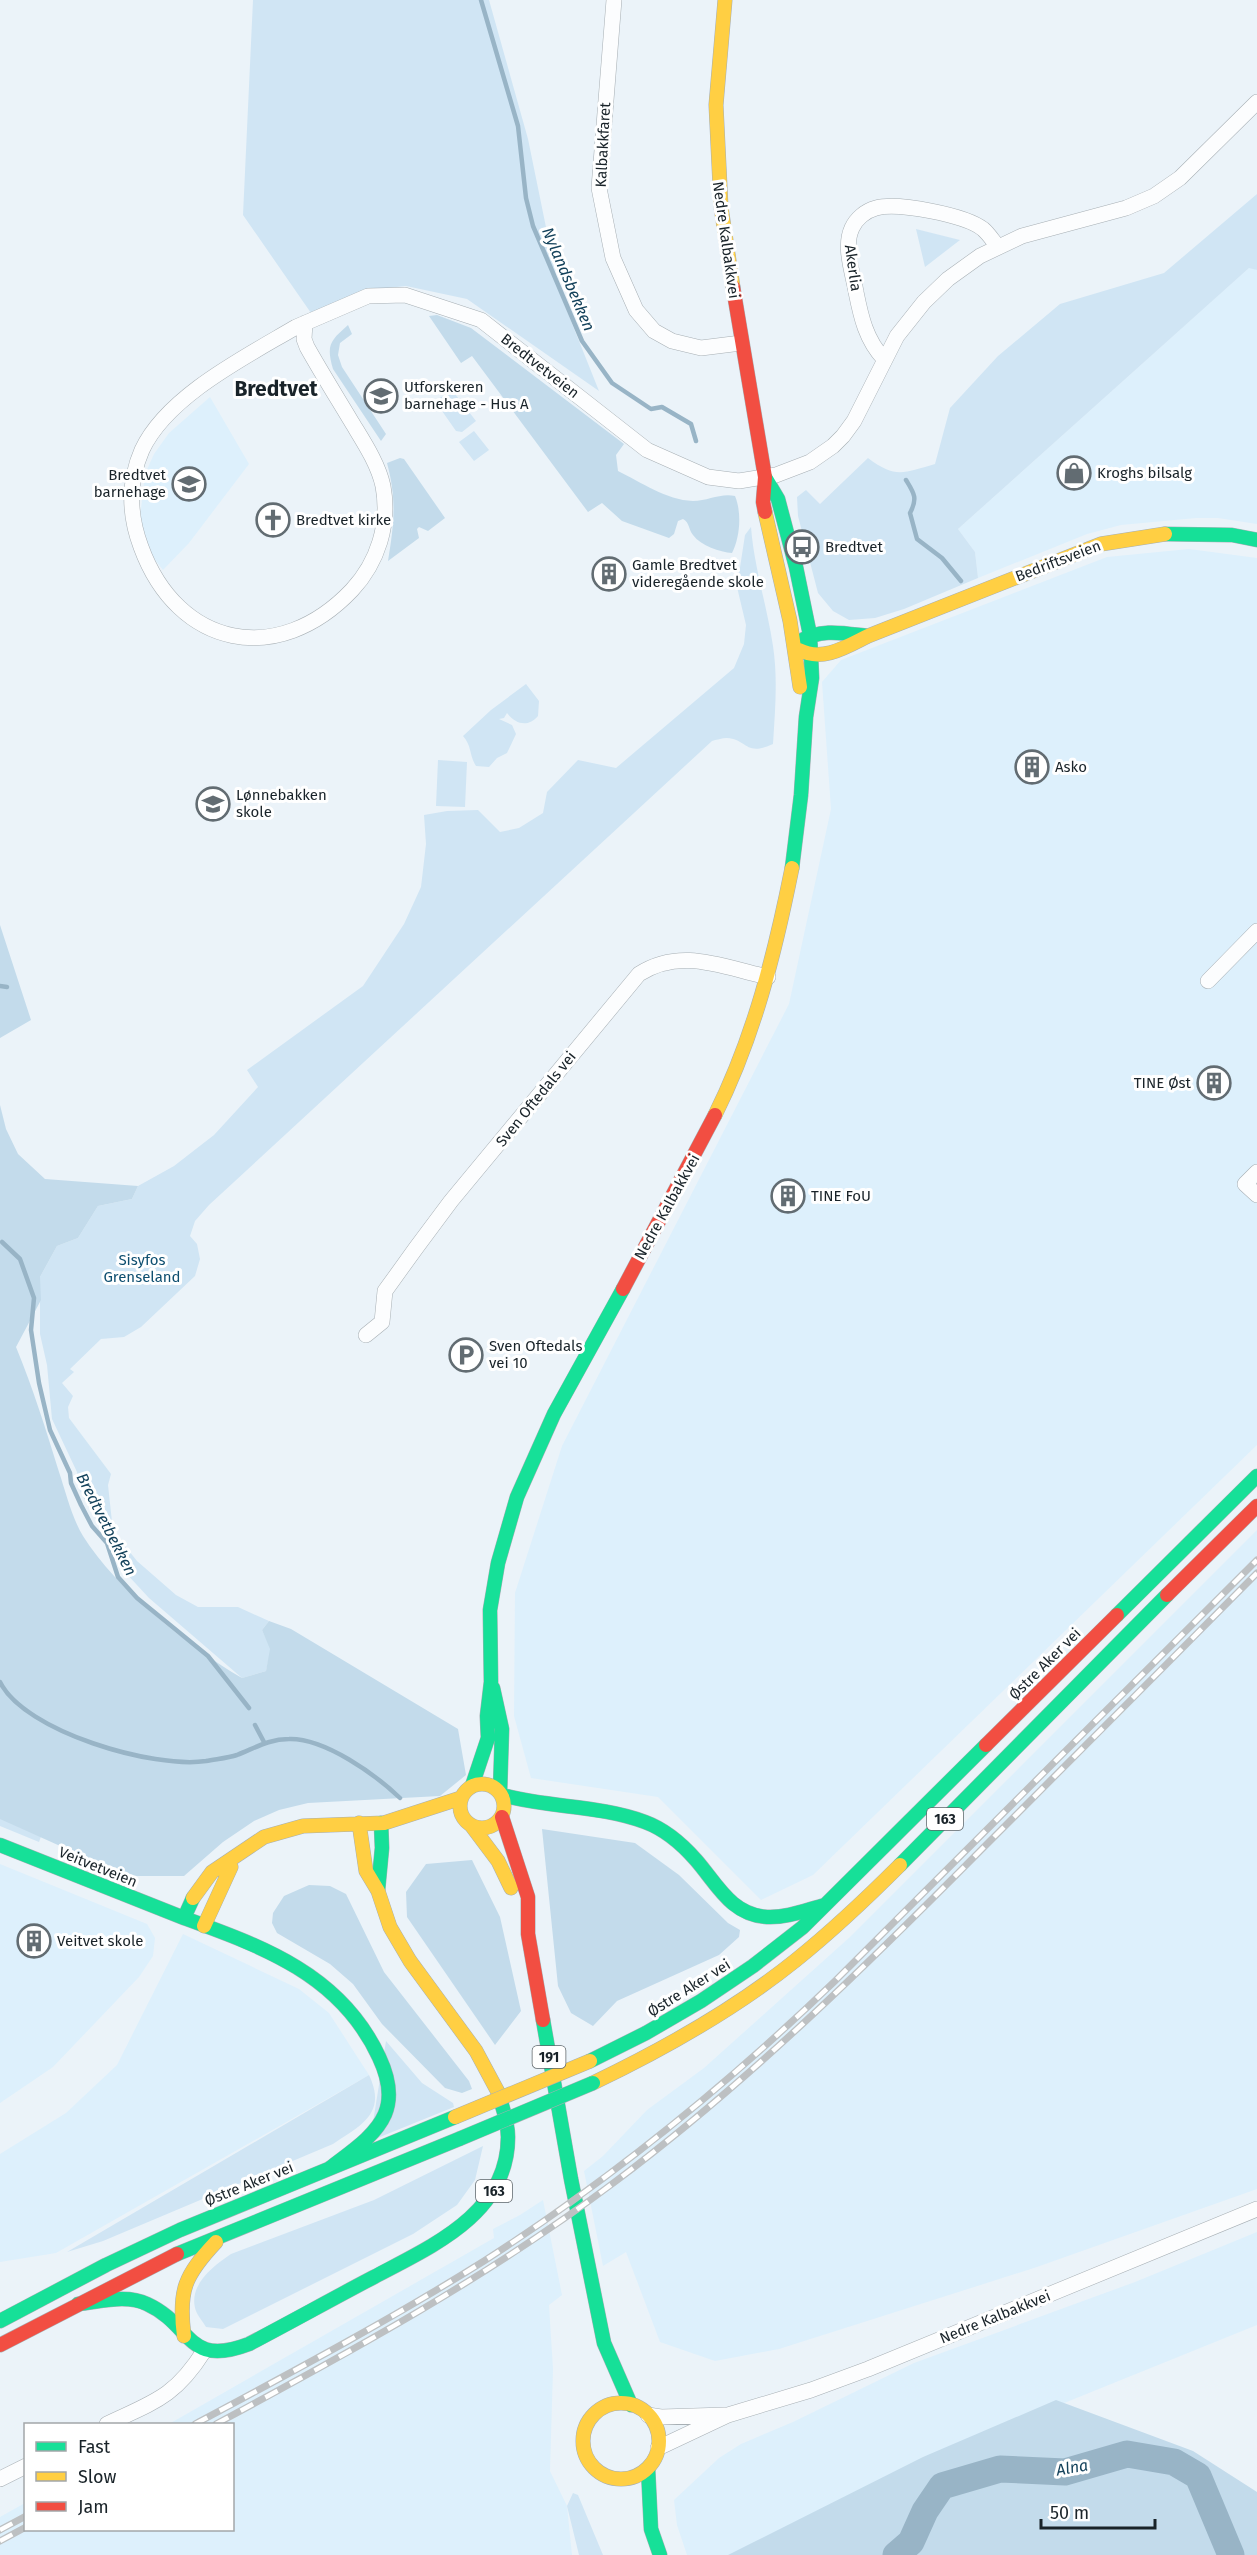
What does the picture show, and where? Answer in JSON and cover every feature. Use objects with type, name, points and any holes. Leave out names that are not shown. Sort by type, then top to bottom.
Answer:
[{"type":"main road","name":"Nedre Kalbakkvei","points":[[725,0],[717,76],[716,141],[721,207],[741,343],[765,477],[763,502],[794,647],[806,717]]},
{"type":"main road","name":"Nedre Kalbakkvei","points":[[472,1786],[487,1748],[491,1682],[490,1610],[498,1563],[517,1497],[554,1414],[691,1164],[727,1091],[768,976],[780,933],[792,867],[801,795],[806,717],[811,690],[811,656],[810,635],[802,594],[782,512],[778,499],[765,477]]},
{"type":"main road","name":"Bedriftsveien","points":[[811,656],[836,652],[868,636],[1101,544],[1175,533],[1232,535],[1257,540]]},
{"type":"main road","name":"Bedriftsveien","points":[[810,635],[835,633],[868,636]]},
{"type":"main road","points":[[810,635],[794,647],[811,656]]},
{"type":"main road","name":"Østre Aker vei","points":[[0,2321],[142,2248],[221,2212],[590,2061],[666,2023],[727,1984],[776,1949],[829,1904],[1257,1476]]},
{"type":"main road","name":"163","points":[[0,2345],[151,2266],[223,2234],[593,2083],[647,2057],[710,2021],[819,1941],[893,1871],[1257,1506]]},
{"type":"main road","name":"Nedre Kalbakkvei","points":[[491,1682],[504,1726],[501,1794]]},
{"type":"main road","points":[[382,1823],[461,1798],[472,1786],[487,1784],[501,1794],[537,1804],[623,1816],[658,1827],[688,1851],[730,1904],[754,1916],[776,1917],[829,1904]]},
{"type":"main road","name":"191","points":[[501,1794],[504,1810],[502,1817],[528,1897],[528,1934]]},
{"type":"main road","name":"191","points":[[461,1798],[460,1811],[498,1861],[511,1886],[528,1934],[571,2180],[604,2343],[631,2405]]},
{"type":"main road","points":[[452,1824],[488,1827],[502,1817]]},
{"type":"main road","points":[[184,1918],[202,1884],[212,1872],[264,1837],[292,1827],[359,1823],[382,1823],[409,1830]]},
{"type":"main road","name":"163","points":[[78,2304],[138,2301],[157,2310],[194,2346],[204,2351],[220,2354],[239,2350],[421,2254],[473,2217],[492,2193],[499,2180],[508,2137],[497,2088],[476,2051],[398,1941],[384,1914],[378,1891],[366,1871],[359,1823]]},
{"type":"main road","name":"163","points":[[378,1891],[382,1823]]},
{"type":"main road","name":"Veitvetveien","points":[[0,1845],[184,1918]]},
{"type":"main road","points":[[204,1926],[236,1856]]},
{"type":"main road","name":"163","points":[[184,1918],[269,1952],[304,1970],[341,2000],[369,2035],[385,2070],[389,2103],[381,2121],[330,2169]]},
{"type":"main road","name":"163","points":[[184,2336],[179,2303],[182,2285],[199,2260],[223,2234]]},
{"type":"main road","name":"191","points":[[602,2376],[604,2343]]},
{"type":"main road","points":[[599,2396],[594,2414],[584,2430],[583,2449],[586,2458],[598,2472],[615,2479],[633,2478],[648,2468]]},
{"type":"main road","points":[[594,2414],[611,2404],[631,2405],[648,2415],[657,2430],[658,2448],[648,2468],[651,2529],[660,2555]]},
{"type":"main road","points":[[615,2479],[625,2491]]},
{"type":"main road","points":[[636,2508],[651,2529]]},
{"type":"street","name":"Kalbakkfaret","points":[[614,0],[599,188],[613,258],[636,310],[654,332],[672,341],[701,348],[741,343]]},
{"type":"street","points":[[765,477],[810,462],[833,446],[854,421],[884,359],[910,319],[934,292],[964,267],[998,247],[1050,228],[1126,208],[1154,196],[1180,178],[1257,102]]},
{"type":"street","name":"Akerlia","points":[[884,359],[873,347],[863,324],[849,253],[851,230],[862,216],[873,208],[891,206],[959,219],[983,230],[998,247]]},
{"type":"street","name":"Bredtvetveien","points":[[305,323],[304,339],[307,347],[366,446],[378,471],[383,490],[385,525],[363,578],[325,615],[304,627],[264,638],[214,632],[184,613],[159,587],[146,562],[131,515],[132,484],[143,450],[165,418],[200,388],[305,323],[368,296],[405,295],[481,320],[647,450],[708,477],[739,481],[765,477]]},
{"type":"street","points":[[1208,981],[1255,938]]},
{"type":"street","name":"Sven Oftedals vei","points":[[366,1335],[382,1322],[385,1291],[444,1210],[639,974],[654,964],[676,960],[699,961],[768,976]]},
{"type":"street","points":[[1257,1172],[1245,1184],[1257,1195]]},
{"type":"street","name":"Nedre Kalbakkvei","points":[[658,2448],[728,2415],[790,2397],[867,2369],[1257,2209]]},
{"type":"street","points":[[109,2423],[168,2395],[185,2379],[204,2351]]},
{"type":"street","name":"Nedre Kalbakkvei","points":[[648,2415],[661,2417],[728,2415]]},
{"type":"street","points":[[0,2480],[24,2467]]},
{"type":"shaded area","points":[[1250,267],[1257,270],[1257,524],[1218,518],[1196,518],[1121,525],[1087,534],[978,578],[975,552],[958,529]]},
{"type":"shaded area","points":[[437,315],[471,328],[624,444],[616,455],[618,471],[663,494],[683,500],[698,501],[735,496],[739,510],[739,525],[732,553],[716,550],[696,539],[683,519],[678,521],[674,534],[669,538],[622,521],[602,503],[588,512],[472,356],[461,363],[429,316]]},
{"type":"shaded area","points":[[348,325],[352,334],[340,343],[338,355],[342,367],[386,434],[381,441],[333,369],[331,344]]},
{"type":"shaded area","name":"Bredtvet barnehage","points":[[210,397],[249,464],[189,543],[163,570],[152,556],[143,537],[140,518],[145,474],[154,454],[169,433]]},
{"type":"shaded area","points":[[400,458],[404,459],[445,518],[428,531],[419,527],[417,529],[419,538],[388,561],[394,512],[387,463]]},
{"type":"shaded area","points":[[1189,549],[1257,558],[1257,1445],[813,1875],[761,1900],[658,1797],[531,1778],[514,1716],[515,1593],[562,1446],[789,1004],[831,809],[822,682],[841,660],[1107,557]]},
{"type":"shaded area","points":[[0,925],[31,1020],[0,1038]]},
{"type":"shaded area","points":[[0,1105],[6,1129],[18,1154],[45,1179],[138,1186],[132,1199],[98,1206],[78,1238],[57,1246],[40,1277],[41,1300],[16,1347],[39,1409],[72,1513],[83,1536],[114,1576],[155,1615],[199,1650],[242,1678],[266,1671],[270,1649],[262,1630],[269,1621],[291,1629],[458,1729],[466,1775],[440,1796],[308,1803],[279,1810],[254,1821],[223,1842],[184,1876],[127,1876],[0,1819]]},
{"type":"shaded area","points":[[1257,1530],[1257,2189],[1034,2268],[779,2349],[715,2361],[660,2342],[626,2252],[603,2266],[584,2171],[603,2156],[647,2110],[704,2068],[850,1937]]},
{"type":"shaded area","points":[[542,1829],[635,1843],[679,1875],[728,1923],[740,1930],[739,1937],[719,1955],[617,2001],[593,2026],[571,2013],[558,1986]]},
{"type":"shaded area","points":[[472,1860],[500,1917],[521,2011],[495,2045],[407,1917],[406,1892],[426,1864]]},
{"type":"shaded area","points":[[0,1864],[147,1924],[155,1938],[153,1956],[139,1977],[53,2067],[0,2103]]},
{"type":"shaded area","points":[[309,1885],[330,1886],[346,1894],[384,1972],[469,2081],[472,2089],[462,2093],[445,2088],[382,2024],[353,1984],[330,1964],[277,1933],[272,1923],[273,1913],[284,1896]]},
{"type":"shaded area","points":[[183,1934],[299,1989],[329,2013],[369,2075],[56,2253],[0,2262],[0,2154],[66,2113],[117,2065]]},
{"type":"shaded area","points":[[543,2200],[562,2295],[549,2305],[553,2369],[550,2471],[567,2506],[572,2555],[0,2555],[0,2517],[24,2504],[24,2531],[234,2531],[234,2423],[171,2423],[494,2238],[493,2229]]},
{"type":"shaded area","points":[[1257,2232],[1257,2325],[936,2455],[730,2555],[687,2555],[677,2525],[674,2500],[719,2458],[741,2444],[793,2422],[914,2363],[1135,2282]]},
{"type":"shaded area","points":[[1056,2400],[1193,2451],[1257,2492],[1257,2555],[728,2555],[923,2457]]},
{"type":"green space","points":[[253,0],[489,0],[528,139],[559,291],[599,391],[467,299],[406,286],[369,290],[311,313],[243,215]]},
{"type":"green space","points":[[1257,194],[1257,270],[1249,268],[958,529],[975,552],[978,578],[904,609],[875,618],[849,620],[833,611],[818,593],[798,516],[797,497],[806,490],[820,504],[868,458],[893,472],[907,472],[935,464],[950,408],[998,356],[1060,304],[1164,273]]},
{"type":"green space","points":[[916,229],[960,240],[925,267]]},
{"type":"green space","points":[[452,390],[476,421],[462,432],[456,431],[435,401]]},
{"type":"green space","points":[[474,431],[489,450],[474,461],[459,442]]},
{"type":"green space","name":"Sisyfos Grenseland","points":[[751,527],[775,658],[776,695],[773,744],[757,749],[734,739],[725,738],[712,741],[209,1205],[195,1221],[190,1236],[197,1244],[200,1259],[195,1276],[141,1327],[124,1337],[101,1339],[70,1369],[74,1372],[62,1383],[73,1396],[68,1407],[69,1418],[111,1474],[108,1485],[113,1531],[137,1561],[176,1595],[198,1607],[238,1607],[269,1621],[262,1630],[271,1649],[266,1671],[242,1678],[149,1598],[124,1571],[113,1541],[97,1522],[79,1489],[77,1472],[52,1419],[47,1365],[40,1334],[40,1277],[57,1246],[78,1238],[98,1206],[132,1199],[138,1186],[174,1166],[214,1135],[258,1087],[247,1070],[363,986],[404,924],[421,887],[426,844],[424,815],[447,811],[478,810],[500,832],[519,828],[543,813],[547,792],[578,760],[616,768],[734,668],[744,644],[746,625],[737,587],[745,535]]},
{"type":"green space","points":[[526,684],[539,701],[538,716],[526,723],[514,720],[507,713],[504,718],[499,719],[512,725],[516,734],[507,753],[497,758],[489,767],[476,766],[468,743],[463,736],[491,710]]},
{"type":"green space","points":[[438,760],[467,762],[465,807],[436,806]]},
{"type":"green space","points":[[0,1802],[47,1820],[39,1842],[0,1826]]},
{"type":"green space","points":[[386,2041],[422,2083],[453,2103],[454,2107],[370,2141]]},
{"type":"green space","points":[[369,2075],[375,2099],[369,2117],[333,2144],[103,2241],[67,2252]]},
{"type":"green space","points":[[483,2146],[475,2180],[457,2205],[413,2234],[223,2329],[206,2327],[198,2315],[194,2302],[198,2285],[217,2264],[231,2254],[374,2200]]},
{"type":"green space","points":[[573,2493],[578,2495],[603,2555],[579,2555],[567,2506]]},
{"type":"waterway","name":"Nylandsbekken","points":[[481,0],[518,126],[526,198],[533,226],[582,341],[612,383],[651,409],[662,407],[691,424],[696,441]]},
{"type":"waterway","name":"Nylandsbekken","points":[[906,480],[914,496],[910,513],[917,539],[942,558],[961,581]]},
{"type":"waterway","name":"Bredtvetbekken","points":[[0,986],[7,987]]},
{"type":"waterway","name":"Bredtvetbekken","points":[[2,1242],[20,1259],[34,1298],[31,1330],[39,1383],[50,1430],[70,1473],[71,1483],[81,1505],[92,1526],[107,1543],[118,1577],[137,1598],[208,1656],[249,1708]]},
{"type":"waterway","points":[[0,1682],[14,1700],[35,1717],[62,1731],[125,1753],[183,1762],[206,1761],[237,1755],[275,1741],[303,1740],[334,1751],[364,1769],[400,1798]]},
{"type":"waterway","name":"Bredtvetbekken","points":[[255,1725],[264,1742]]},
{"type":"waterway","name":"Alna","points":[[896,2555],[911,2542],[925,2511],[942,2486],[1000,2469],[1065,2472],[1127,2454],[1174,2462],[1198,2476],[1231,2555]]},
{"type":"railway","points":[[197,2423],[449,2283],[577,2198],[666,2130],[794,2020],[835,1981],[1257,1560]]},
{"type":"railway","points":[[218,2423],[319,2368],[471,2280],[569,2215],[665,2143],[760,2063],[851,1978],[1257,1573]]},
{"type":"railway","points":[[0,2530],[24,2517]]},
{"type":"railway","points":[[0,2541],[24,2528]]},
{"type":"traffic: fast","points":[[765,477],[778,499],[796,567],[810,635],[812,678],[806,717],[801,795],[792,868]]},
{"type":"traffic: fast","points":[[1165,534],[1232,535],[1257,540]]},
{"type":"traffic: fast","points":[[799,642],[823,633],[867,636]]},
{"type":"traffic: fast","points":[[472,1786],[488,1738],[487,1716],[491,1682],[490,1610],[498,1563],[517,1497],[554,1414],[623,1289]]},
{"type":"traffic: fast","points":[[1117,1615],[1257,1476]]},
{"type":"traffic: fast","points":[[900,1865],[1167,1595]]},
{"type":"traffic: fast","points":[[493,1688],[502,1729],[500,1792]]},
{"type":"traffic: fast","points":[[590,2061],[646,2033],[701,2001],[753,1966],[803,1927],[986,1745]]},
{"type":"traffic: fast","points":[[502,1795],[610,1812],[652,1825],[685,1848],[726,1897],[744,1911],[754,1915],[782,1916],[825,1905]]},
{"type":"traffic: fast","points":[[378,1890],[382,1848],[381,1823]]},
{"type":"traffic: fast","points":[[0,1845],[184,1918]]},
{"type":"traffic: fast","points":[[193,1898],[184,1918],[271,1953],[322,1985],[344,2005],[363,2029],[379,2057],[388,2085],[389,2099],[385,2114],[368,2137],[330,2168]]},
{"type":"traffic: fast","points":[[543,2020],[571,2179],[604,2343],[631,2405]]},
{"type":"traffic: fast","points":[[459,2139],[593,2083]]},
{"type":"traffic: fast","points":[[78,2304],[113,2300],[139,2301],[162,2313],[201,2347],[213,2351],[228,2350],[249,2344],[419,2253],[463,2224],[481,2207],[495,2187],[505,2164],[508,2131],[498,2092]]},
{"type":"traffic: fast","points":[[0,2321],[106,2265],[180,2230],[455,2117]]},
{"type":"traffic: fast","points":[[177,2254],[459,2139]]},
{"type":"traffic: fast","points":[[648,2468],[651,2529],[660,2555]]},
{"type":"traffic: slow","points":[[725,0],[716,105],[721,207],[733,287]]},
{"type":"traffic: slow","points":[[765,512],[790,621],[800,687]]},
{"type":"traffic: slow","points":[[799,650],[817,654],[834,652],[868,636],[1101,544],[1165,534]]},
{"type":"traffic: slow","points":[[715,1115],[741,1055],[762,994],[792,868]]},
{"type":"traffic: slow","points":[[482,1784],[491,1785],[498,1790],[503,1797],[504,1806],[503,1815],[498,1822],[491,1827],[482,1828],[473,1827],[466,1822],[461,1815],[460,1806],[461,1797],[466,1790],[473,1785],[482,1784]]},
{"type":"traffic: slow","points":[[193,1898],[212,1872],[264,1837],[303,1826],[384,1823],[461,1798]]},
{"type":"traffic: slow","points":[[359,1823],[366,1871],[378,1891],[390,1927],[410,1961],[476,2051],[498,2092]]},
{"type":"traffic: slow","points":[[471,1825],[498,1861],[511,1888]]},
{"type":"traffic: slow","points":[[593,2083],[672,2042],[748,1996],[823,1938],[900,1865]]},
{"type":"traffic: slow","points":[[204,1926],[231,1867]]},
{"type":"traffic: slow","points":[[455,2117],[590,2061]]},
{"type":"traffic: slow","points":[[184,2336],[182,2307],[186,2284],[197,2264],[216,2242]]},
{"type":"traffic: slow","points":[[621,2403],[636,2406],[648,2414],[656,2426],[659,2441],[656,2456],[648,2468],[636,2476],[621,2479],[606,2476],[594,2468],[586,2456],[583,2441],[586,2426],[594,2414],[606,2406],[621,2403]]},
{"type":"traffic: jam","points":[[733,287],[765,477],[763,502],[765,512]]},
{"type":"traffic: jam","points":[[623,1289],[715,1115]]},
{"type":"traffic: jam","points":[[1167,1595],[1257,1506]]},
{"type":"traffic: jam","points":[[986,1745],[1117,1615]]},
{"type":"traffic: jam","points":[[502,1817],[528,1897],[528,1934],[543,2020]]},
{"type":"traffic: jam","points":[[0,2345],[177,2254]]},
{"type":"place","name":"Utforskeren barnehage - Hus A","points":[[381,396]]},
{"type":"place","name":"Kroghs bilsalg","points":[[1074,473]]},
{"type":"place","name":"Bredtvet barnehage","points":[[189,484]]},
{"type":"place","name":"Bredtvet kirke","points":[[273,520]]},
{"type":"place","name":"Bredtvet","points":[[802,547]]},
{"type":"place","name":"Gamle Bredtvet videregående skole","points":[[609,574]]},
{"type":"place","name":"Asko","points":[[1032,767]]},
{"type":"place","name":"Lønnebakken skole","points":[[213,804]]},
{"type":"place","name":"TINE Øst","points":[[1214,1083]]},
{"type":"place","name":"TINE FoU","points":[[788,1196]]},
{"type":"place","name":"Sven Oftedals vei 10","points":[[466,1355]]},
{"type":"place","name":"Veitvet skole","points":[[34,1941]]},
{"type":"district","name":"Bredtvet","points":[[276,389]]}]
